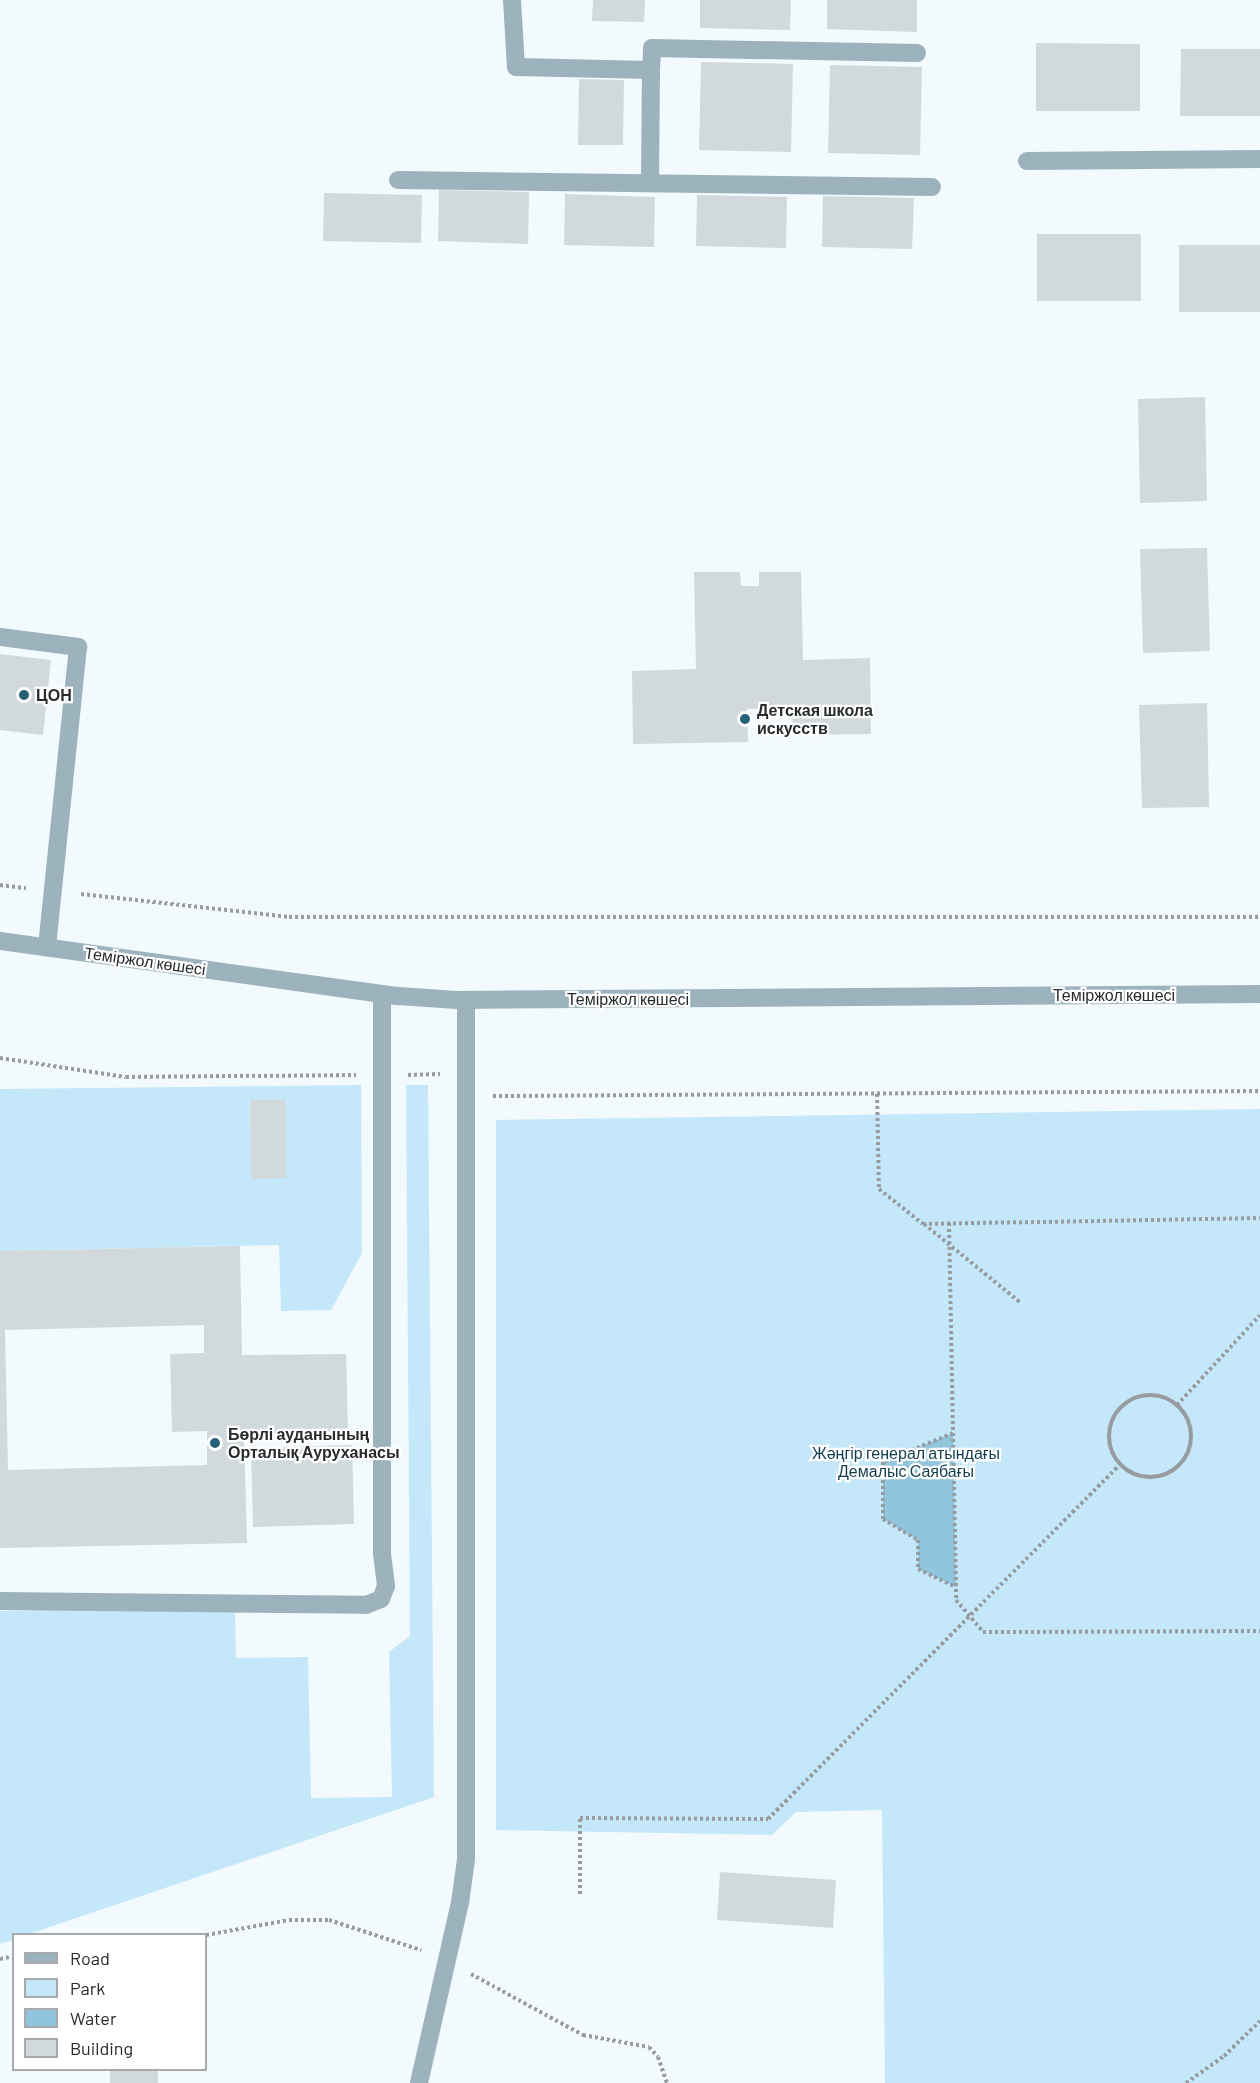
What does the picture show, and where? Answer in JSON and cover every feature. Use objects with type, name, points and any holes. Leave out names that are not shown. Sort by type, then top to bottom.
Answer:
[{"type":"street","points":[[512,0],[516,67],[651,70]]},
{"type":"street","points":[[650,182],[652,48],[917,52]]},
{"type":"street","points":[[1027,161],[1260,159]]},
{"type":"street","points":[[398,180],[932,187]]},
{"type":"street","points":[[0,637],[78,646],[47,947]]},
{"type":"street","name":"Теміржол көшесі","points":[[0,941],[382,994],[466,1000],[1260,994]]},
{"type":"street","points":[[0,1601],[366,1605],[381,1599],[386,1586],[382,1541],[382,994]]},
{"type":"street","points":[[419,2083],[460,1903],[466,1859],[466,1000]]},
{"type":"path","points":[[0,885],[290,917],[1260,917]]},
{"type":"path","points":[[0,1059],[126,1077],[442,1074],[466,1096],[1260,1091]]},
{"type":"path","points":[[877,1094],[879,1189],[950,1242],[1021,1303]]},
{"type":"path","points":[[923,1224],[1260,1218]]},
{"type":"path","points":[[949,1223],[956,1600],[983,1632],[1260,1631]]},
{"type":"path","points":[[1177,1405],[1260,1315]]},
{"type":"path","points":[[1147,1395],[1160,1396],[1177,1405],[1189,1421],[1192,1435],[1183,1462],[1159,1477],[1131,1472],[1120,1464],[1113,1453],[1109,1434],[1114,1415],[1123,1405],[1147,1395]]},
{"type":"path","points":[[953,1433],[883,1462],[883,1519],[918,1540],[918,1569],[956,1587]]},
{"type":"path","points":[[580,1894],[580,1818],[768,1819],[968,1614],[1120,1464]]},
{"type":"path","points":[[1186,2083],[1224,2056],[1260,2021]]},
{"type":"green space","points":[[361,1085],[362,1253],[331,1310],[281,1311],[279,1245],[0,1251],[0,1089]]},
{"type":"green space","points":[[406,1085],[428,1085],[434,1797],[32,1933],[12,1933],[12,1940],[0,1944],[0,1611],[235,1607],[236,1658],[308,1657],[311,1798],[392,1797],[389,1652],[410,1636]]},
{"type":"green space","name":"Жәңгір генерал атындағы Демалыс Саябағы","points":[[1260,1109],[1260,2083],[885,2083],[882,1810],[796,1812],[772,1835],[496,1830],[496,1120]]},
{"type":"water","points":[[953,1433],[956,1587],[918,1569],[918,1540],[883,1519],[883,1462]]},
{"type":"building","points":[[593,0],[645,0],[644,22],[592,21]]},
{"type":"building","points":[[700,0],[791,0],[790,30],[700,28]]},
{"type":"building","points":[[827,0],[917,0],[917,32],[827,29]]},
{"type":"building","points":[[1036,43],[1140,44],[1140,111],[1036,111]]},
{"type":"building","points":[[1181,49],[1260,49],[1260,116],[1180,116]]},
{"type":"building","points":[[701,62],[793,64],[791,152],[699,150]]},
{"type":"building","points":[[830,65],[922,67],[920,155],[828,153]]},
{"type":"building","points":[[579,79],[624,80],[623,145],[578,145]]},
{"type":"building","points":[[439,190],[529,192],[528,244],[438,241]]},
{"type":"building","points":[[324,193],[422,195],[421,243],[323,241]]},
{"type":"building","points":[[565,194],[655,197],[654,247],[564,245]]},
{"type":"building","points":[[697,195],[787,197],[786,248],[696,246]]},
{"type":"building","points":[[823,196],[914,198],[912,249],[822,247]]},
{"type":"building","points":[[1037,234],[1141,234],[1141,301],[1037,301]]},
{"type":"building","points":[[1179,245],[1260,245],[1260,312],[1179,312]]},
{"type":"building","points":[[1205,397],[1207,501],[1140,503],[1138,399]]},
{"type":"building","points":[[1207,548],[1210,651],[1143,653],[1140,549]]},
{"type":"building","points":[[694,572],[740,572],[741,586],[759,586],[759,572],[801,572],[803,660],[870,658],[871,734],[793,735],[792,708],[747,709],[748,742],[633,744],[632,671],[696,669]]},
{"type":"building","name":"ЦОН","points":[[0,654],[51,660],[43,735],[0,730]]},
{"type":"building","points":[[1207,703],[1209,807],[1142,808],[1139,705]]},
{"type":"building","points":[[250,1100],[286,1100],[286,1178],[251,1179]]},
{"type":"building","points":[[240,1246],[242,1355],[346,1354],[348,1431],[244,1433],[247,1543],[0,1548],[0,1251]],"holes":[[[204,1325],[204,1353],[170,1354],[172,1432],[207,1431],[207,1465],[8,1470],[5,1330]]]},
{"type":"building","points":[[352,1445],[354,1524],[253,1527],[251,1448]]},
{"type":"building","points":[[720,1872],[836,1880],[833,1928],[717,1920]]},
{"type":"building","points":[[110,2071],[158,2071],[158,2083],[110,2083]]},
{"type":"place","name":"ЦОН","points":[[24,695]]},
{"type":"place","name":"Детская школа искусств","points":[[745,719]]},
{"type":"place","name":"Бөрлі ауданының Орталық Ауруханасы","points":[[215,1443]]}]
